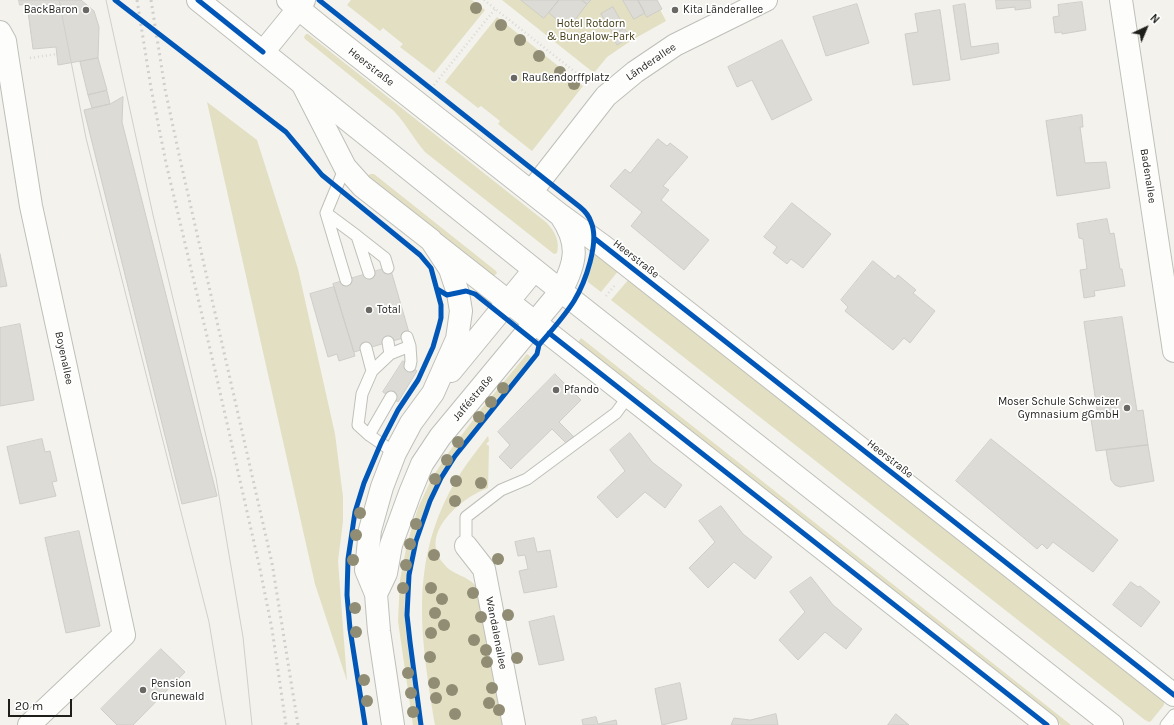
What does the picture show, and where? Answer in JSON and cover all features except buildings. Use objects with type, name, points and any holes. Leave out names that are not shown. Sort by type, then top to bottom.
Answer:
[{"type":"street","points":[[198,0],[534,270],[1112,725]]},
{"type":"street","name":"Länderallee","points":[[531,192],[606,96],[635,72],[675,45],[766,0]]},
{"type":"street","name":"Badenallee","points":[[1121,0],[1174,351]]},
{"type":"street","points":[[263,52],[296,3]]},
{"type":"street","name":"Heerstraße","points":[[296,3],[531,192],[603,246],[1174,695]]},
{"type":"street","name":"Boyenallee","points":[[0,32],[5,41],[6,73],[31,206],[124,635],[29,725]]},
{"type":"street","points":[[303,85],[345,167],[362,186],[1047,725]]},
{"type":"street","name":"Jafféstraße","points":[[376,594],[386,574],[394,537],[422,464],[440,437],[561,291],[569,275],[574,257],[573,238],[568,227],[559,214]]},
{"type":"street","points":[[431,240],[450,270],[458,293],[461,311],[457,339],[432,393]]},
{"type":"street","points":[[393,725],[379,631],[376,594],[366,570],[370,530],[382,487],[395,453],[411,423],[432,393],[534,270]]},
{"type":"street","name":"Wandalenallee","points":[[466,546],[484,569],[514,725]]},
{"type":"lane","points":[[345,167],[326,213],[346,280]]},
{"type":"lane","points":[[326,213],[385,258],[388,268]]},
{"type":"lane","points":[[356,236],[368,273]]},
{"type":"lane","points":[[395,453],[369,435],[358,425],[362,394],[372,371],[390,354],[408,341],[411,361],[410,366]]},
{"type":"lane","points":[[388,342],[390,354]]},
{"type":"lane","points":[[366,348],[372,371]]},
{"type":"lane","points":[[466,546],[466,517],[501,490],[527,479],[616,413],[629,396]]},
{"type":"lane","points":[[369,435],[391,397]]},
{"type":"lane","points":[[1166,725],[1174,715]]},
{"type":"path","points":[[484,0],[606,96]]},
{"type":"path","points":[[426,85],[433,87],[495,8]]},
{"type":"path","points":[[6,73],[57,54]]},
{"type":"green space","points":[[351,0],[472,0],[485,10],[434,73],[400,47],[403,44],[383,28],[380,31],[347,5]]},
{"type":"green space","name":"Hotel Rotdorn & Bungalow-Park","points":[[502,0],[655,0],[666,21],[632,40],[607,57],[594,73]]},
{"type":"green space","points":[[497,17],[583,86],[532,151],[498,124],[500,121],[481,106],[478,108],[445,82]]},
{"type":"green space","points":[[308,34],[547,223],[556,237],[558,245],[557,253],[554,254],[425,152],[394,111],[305,39],[304,37]]},
{"type":"green space","points":[[207,102],[257,140],[298,269],[335,434],[343,497],[343,521],[338,561],[347,681],[315,584]]},
{"type":"green space","points":[[370,174],[374,174],[497,273],[492,276],[367,177]]},
{"type":"green space","points":[[596,253],[619,270],[601,292],[588,282],[587,278],[594,255]]},
{"type":"green space","points":[[629,279],[1164,700],[1164,705],[1151,721],[1149,722],[1145,720],[611,300]]},
{"type":"green space","points":[[581,338],[1071,725],[1061,725],[577,344]]},
{"type":"green space","points":[[527,354],[531,357],[451,459],[431,496],[416,534],[407,574],[405,595],[406,628],[419,725],[413,725],[398,621],[400,580],[407,544],[418,508],[432,478],[449,452],[482,408]]},
{"type":"green space","points":[[488,436],[489,441],[486,444],[489,446],[488,488],[466,499],[446,518],[439,529],[436,541],[437,552],[447,568],[469,580],[477,587],[505,725],[435,725],[423,636],[422,608],[428,551],[436,522],[449,493],[462,471]]},
{"type":"tram line","points":[[59,0],[86,138],[209,622],[226,725]]},
{"type":"tram line","points":[[106,0],[153,215],[216,478],[243,637],[252,725]]},
{"type":"railway","points":[[137,0],[151,88],[166,163],[260,569],[272,629],[286,725]]},
{"type":"railway","points":[[151,0],[165,89],[180,159],[272,563],[298,725]]},
{"type":"cycle path","points":[[115,0],[286,132],[322,175],[420,255],[431,268],[441,305],[441,318],[439,326],[433,347],[418,380],[398,410],[381,443],[364,483],[355,512],[348,559],[347,595],[350,629],[365,725]]},
{"type":"cycle path","points":[[198,0],[263,52]]},
{"type":"cycle path","points":[[319,0],[580,207],[589,218],[593,230],[594,240],[590,262],[583,284],[574,301],[539,345],[537,354],[455,456],[441,478],[430,501],[416,541],[409,575],[407,615],[421,725]]},
{"type":"cycle path","points":[[594,238],[1174,695]]},
{"type":"cycle path","points":[[437,289],[447,295],[466,291],[475,294],[539,345]]},
{"type":"cycle path","points":[[549,333],[1047,725]]},
{"type":"place","name":"BackBaron","points":[[86,10]]},
{"type":"place","name":"Kita Länderallee","points":[[675,10]]},
{"type":"place","name":"Raußendorffplatz","points":[[514,78]]},
{"type":"place","name":"Total","points":[[369,310]]},
{"type":"place","name":"Pfando","points":[[556,390]]},
{"type":"place","name":"Moser Schule Schweizer Gymnasium gGmbH","points":[[1127,408]]},
{"type":"place","name":"Pension Grunewald","points":[[143,690]]}]
